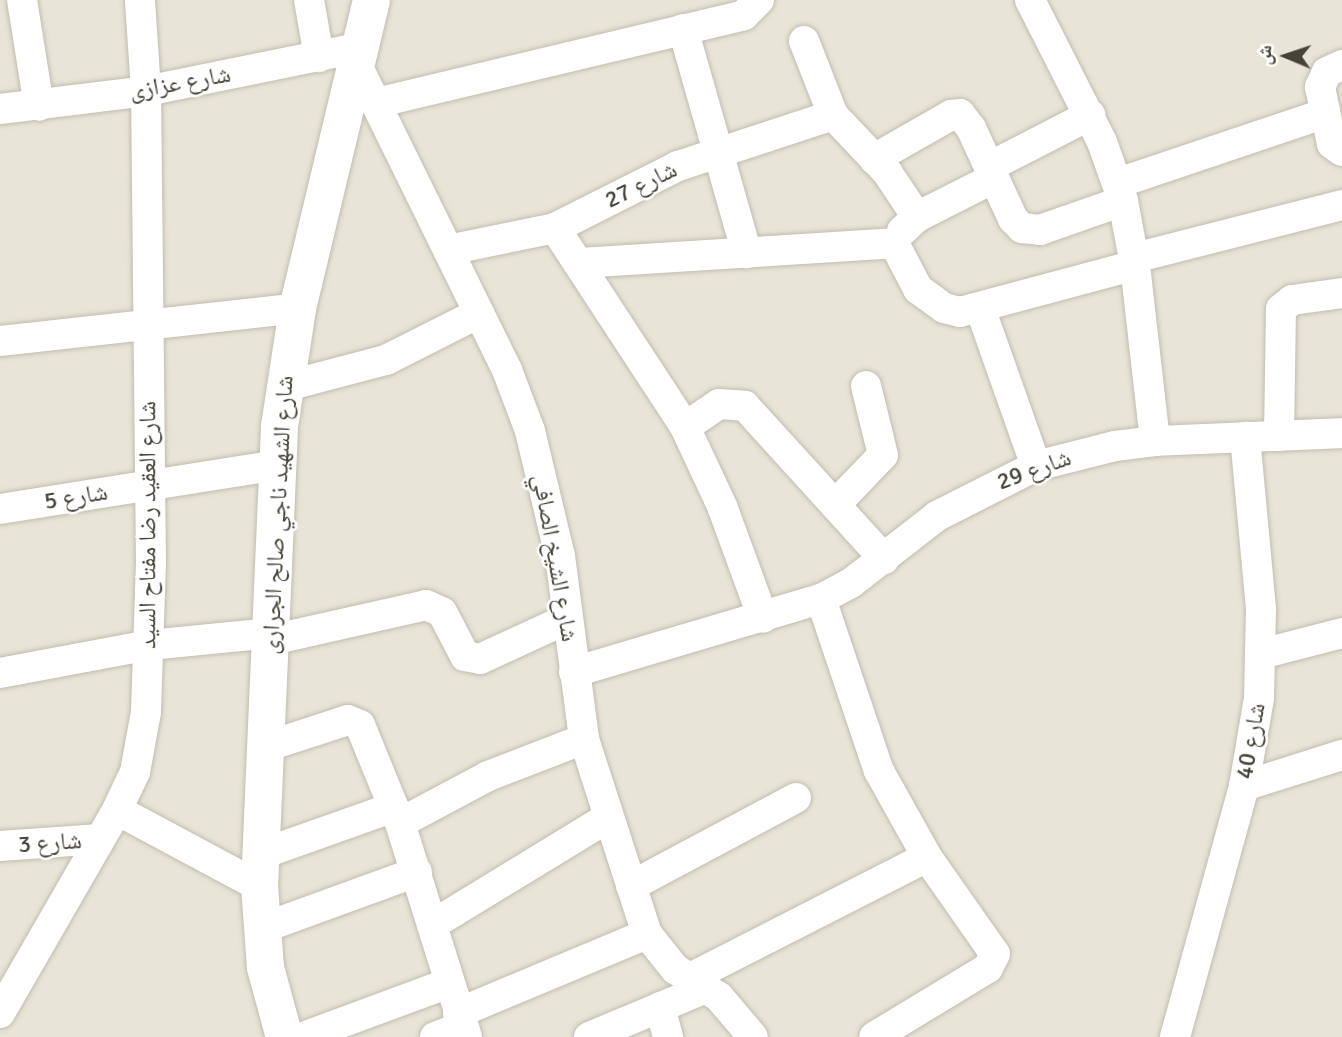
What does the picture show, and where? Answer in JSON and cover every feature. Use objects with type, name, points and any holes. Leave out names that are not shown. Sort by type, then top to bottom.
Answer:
[{"type":"street","points":[[22,0],[39,106]]},
{"type":"street","name":"شارع العقيد رضا مفتاح السيد","points":[[0,1013],[117,810],[135,772],[141,742],[149,645],[150,485],[145,91],[139,0]]},
{"type":"street","points":[[309,0],[319,57]]},
{"type":"street","name":"شارع الشهيد ناجي صالح الجرارى","points":[[284,1037],[260,929],[259,871],[277,465],[284,387],[297,308],[371,0]]},
{"type":"street","points":[[376,103],[744,15],[759,0]]},
{"type":"street","points":[[1030,0],[1090,115],[1121,192],[1135,262],[1154,441]]},
{"type":"street","points":[[683,29],[747,253]]},
{"type":"street","points":[[804,41],[833,116],[898,186],[916,217]]},
{"type":"street","name":"شارع عزازى","points":[[0,109],[145,91],[319,57],[357,55]]},
{"type":"street","name":"شارع الشيخ الصافي","points":[[357,55],[376,103],[507,370],[540,468],[560,556],[584,739],[648,934],[657,951],[698,983],[754,1037]]},
{"type":"street","points":[[1342,65],[1322,79],[1323,114],[1332,144],[1342,151]]},
{"type":"street","points":[[874,159],[951,115],[960,114],[967,119],[1013,219],[1030,230],[1323,114]]},
{"type":"street","points":[[579,263],[894,243],[916,217],[1090,115]]},
{"type":"street","name":"شارع 27","points":[[449,250],[555,228],[655,176],[833,116]]},
{"type":"street","points":[[894,243],[918,289],[929,301],[960,312],[980,309],[1135,262],[1342,205]]},
{"type":"street","points":[[555,228],[685,427],[722,506],[763,618]]},
{"type":"street","points":[[1279,436],[1281,309],[1292,300],[1342,293]]},
{"type":"street","points":[[0,341],[297,308]]},
{"type":"street","points":[[980,309],[1036,466]]},
{"type":"street","points":[[284,387],[386,360],[479,313]]},
{"type":"street","points":[[835,505],[875,468],[883,455],[866,386]]},
{"type":"street","points":[[685,427],[719,404],[745,406],[884,559]]},
{"type":"street","name":"شارع 29","points":[[574,672],[821,599],[884,559],[968,497],[1036,466],[1115,446],[1154,441],[1342,433]]},
{"type":"street","name":"شارع 40","points":[[1175,1037],[1244,786],[1261,654],[1258,564],[1245,437]]},
{"type":"street","name":"شارع 5","points":[[0,509],[277,465]]},
{"type":"street","points":[[821,599],[879,771],[927,857],[995,954],[988,968],[874,1037]]},
{"type":"street","points":[[0,673],[149,645],[271,637],[426,605],[442,612],[465,656],[480,659],[567,619]]},
{"type":"street","points":[[1261,654],[1342,633]]},
{"type":"street","points":[[265,747],[354,721],[360,725],[397,815],[463,1025]]},
{"type":"street","points":[[117,810],[259,871],[584,739]]},
{"type":"street","points":[[1244,786],[1342,755]]},
{"type":"street","points":[[631,886],[796,798]]},
{"type":"street","points":[[432,925],[609,817]]},
{"type":"street","name":"شارع 3","points":[[0,846],[100,839]]},
{"type":"street","points":[[589,1037],[660,1007],[698,983],[927,857]]},
{"type":"street","points":[[260,929],[416,872]]},
{"type":"street","points":[[435,1037],[648,934]]},
{"type":"street","points":[[303,1037],[449,984]]},
{"type":"street","points":[[660,1007],[668,1037]]},
{"type":"shaded area","points":[[0,0],[1342,0],[1342,1037],[0,1037]]}]
